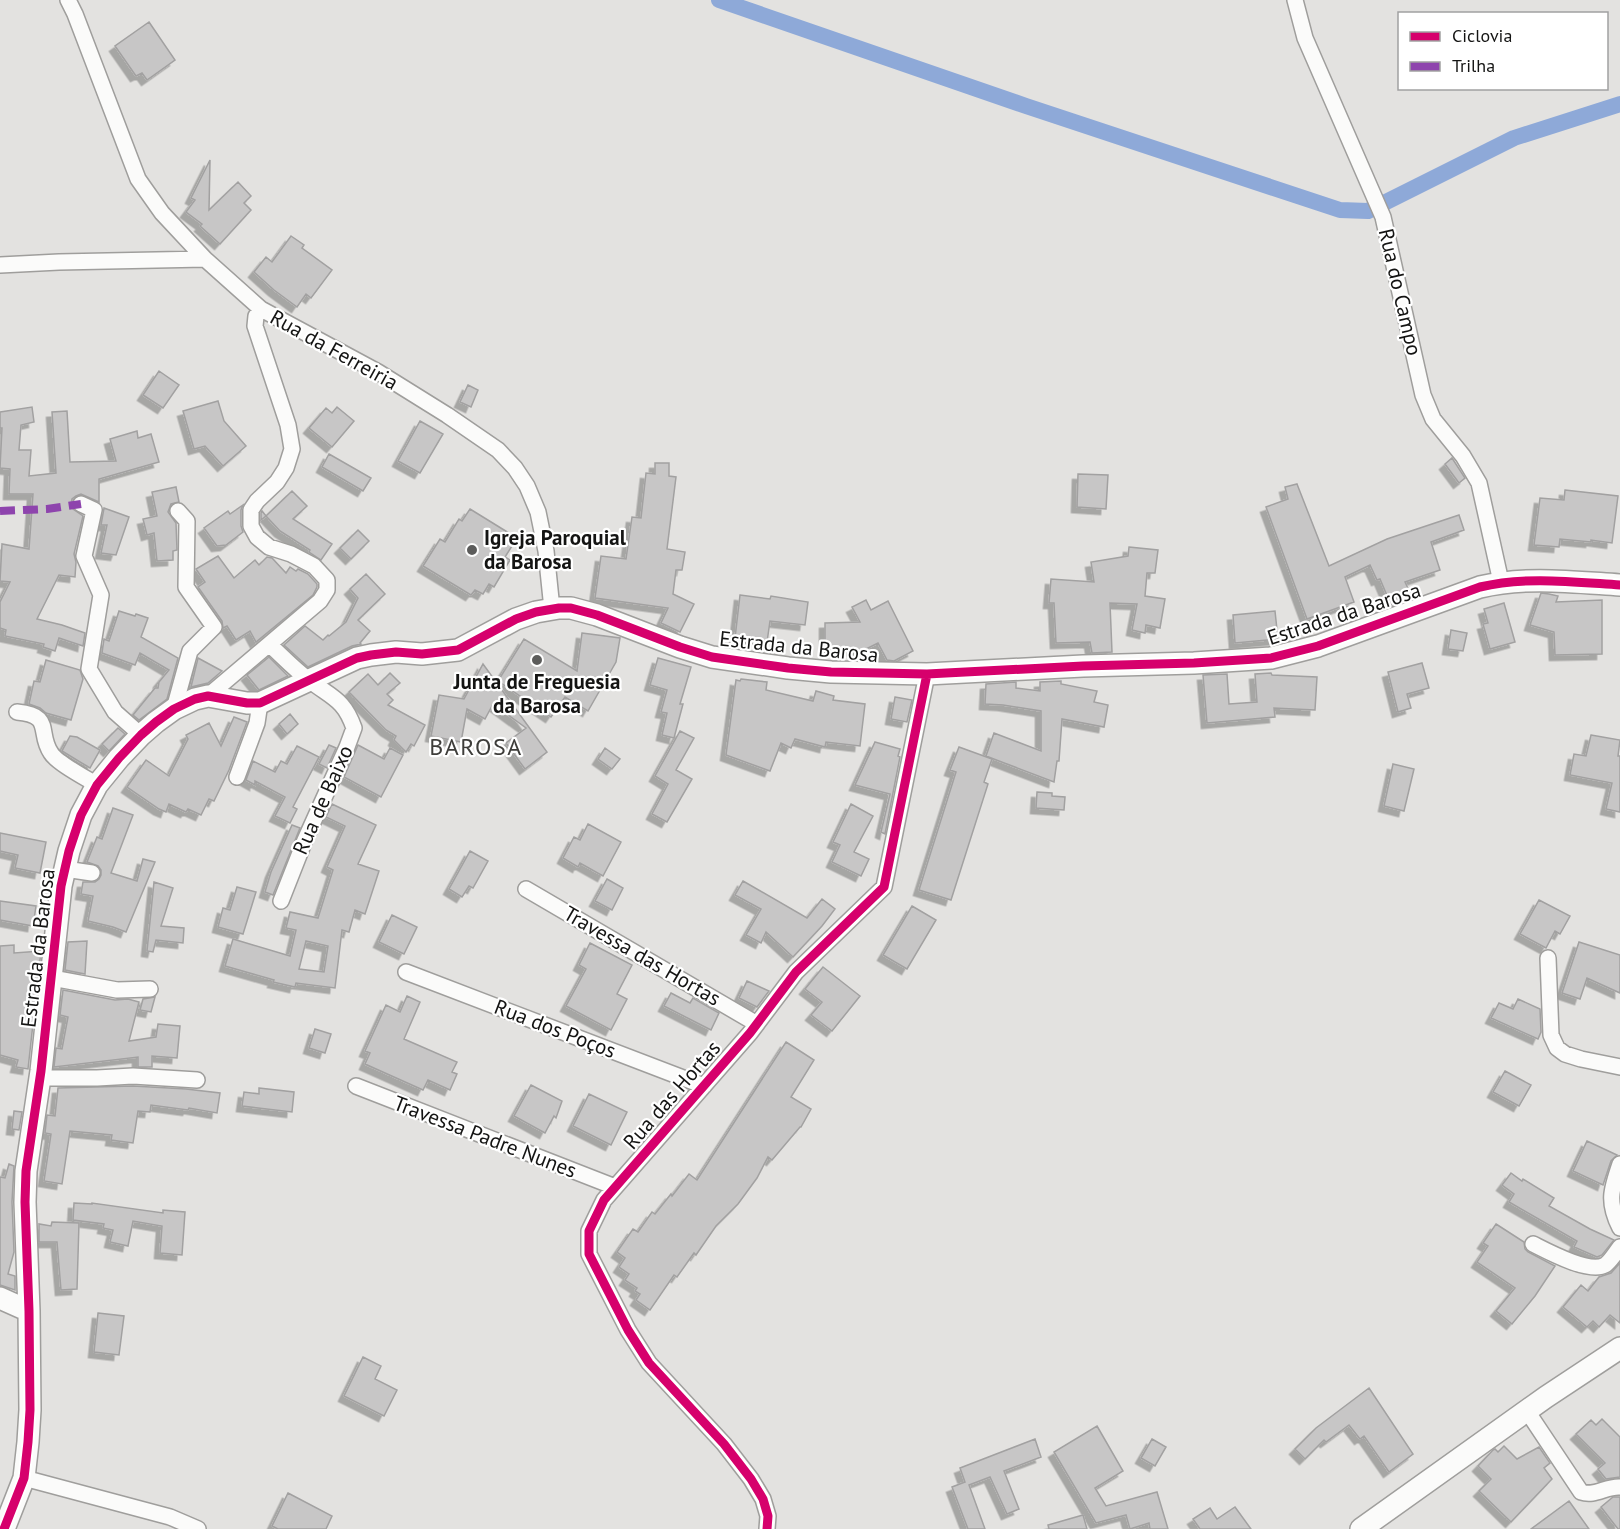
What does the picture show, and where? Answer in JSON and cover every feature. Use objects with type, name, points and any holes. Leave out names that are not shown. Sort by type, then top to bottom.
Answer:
[{"type":"street","name":"Rua da Ferreiria","points":[[68,0],[97,69],[138,179],[162,213],[206,259],[261,309],[378,372],[498,450],[515,468],[527,486],[538,512],[546,551],[552,609]]},
{"type":"street","name":"Rua do Campo","points":[[1295,0],[1305,38],[1383,217],[1423,395],[1433,419],[1463,456],[1479,483],[1501,582]]},
{"type":"street","points":[[0,265],[206,259]]},
{"type":"street","points":[[208,696],[320,601],[327,590],[327,580],[314,566],[291,554],[269,547],[257,537],[251,526],[251,510],[277,482],[286,468],[292,449],[288,425],[255,326],[256,316],[261,309]]},
{"type":"street","points":[[81,504],[94,510],[84,556],[101,595],[89,669],[115,712],[141,735]]},
{"type":"street","points":[[174,709],[190,651],[214,627],[186,587],[187,520],[178,511]]},
{"type":"street","name":"Estrada da Barosa","points":[[4,1529],[24,1478],[28,1442],[29,1311],[25,1202],[61,886],[81,815],[97,785],[118,758],[141,735],[174,709],[195,699],[208,696],[247,704],[260,703],[357,658],[396,652],[422,654],[458,650],[516,619],[552,609],[571,608],[597,615],[712,657],[831,672],[927,674],[1271,658],[1294,654],[1480,587],[1501,582],[1558,581],[1620,585]]},
{"type":"street","points":[[270,645],[309,680]]},
{"type":"street","name":"Rua das Hortas","points":[[767,1529],[768,1516],[763,1499],[751,1479],[724,1444],[649,1363],[628,1330],[589,1254],[589,1231],[604,1200],[757,1024],[795,972],[884,887],[927,674]]},
{"type":"street","name":"Rua de Baixo","points":[[281,901],[314,818],[354,728],[349,713],[339,702],[309,680]]},
{"type":"street","points":[[237,777],[257,723],[260,703]]},
{"type":"street","points":[[16,712],[27,713],[38,718],[44,726],[45,739],[51,754],[97,785]]},
{"type":"street","points":[[65,869],[92,873]]},
{"type":"street","name":"Travessa das Hortas","points":[[526,889],[757,1024]]},
{"type":"street","points":[[1548,958],[1551,1035],[1557,1048],[1565,1054],[1581,1059],[1620,1067]]},
{"type":"street","name":"Rua dos Poços","points":[[406,972],[704,1086]]},
{"type":"street","points":[[52,978],[117,990],[150,989]]},
{"type":"street","points":[[40,1078],[133,1076],[197,1080]]},
{"type":"street","name":"Travessa Padre Nunes","points":[[356,1086],[615,1188]]},
{"type":"street","points":[[1620,1164],[1612,1186],[1612,1212],[1620,1228]]},
{"type":"street","points":[[1533,1244],[1564,1259],[1595,1268],[1606,1265],[1620,1247]]},
{"type":"street","points":[[0,1298],[29,1311]]},
{"type":"street","points":[[1361,1529],[1620,1348]]},
{"type":"street","points":[[1527,1411],[1581,1492],[1588,1494],[1612,1486],[1620,1486]]},
{"type":"street","points":[[24,1478],[170,1517],[198,1529]]},
{"type":"building","points":[[149,22],[175,60],[147,80],[142,73],[136,76],[115,46]]},
{"type":"building","points":[[210,160],[209,210],[238,182],[251,196],[244,203],[251,210],[220,244],[200,226],[202,224],[186,212],[195,200],[191,198]]},
{"type":"building","points":[[291,236],[304,245],[302,248],[332,270],[311,298],[306,294],[297,307],[254,272],[266,257],[272,262]]},
{"type":"building","points":[[159,371],[179,385],[163,408],[143,395]]},
{"type":"building","points":[[468,385],[478,390],[471,407],[460,402]]},
{"type":"building","points":[[218,401],[224,421],[246,446],[223,466],[205,446],[194,449],[183,411]]},
{"type":"building","points":[[32,407],[34,422],[21,425],[19,450],[31,450],[29,476],[56,473],[52,412],[67,411],[70,462],[116,461],[110,439],[137,431],[138,438],[151,434],[159,462],[99,479],[99,502],[81,494],[72,499],[73,509],[83,516],[74,554],[75,577],[59,575],[37,619],[85,633],[83,646],[59,638],[55,651],[43,647],[44,644],[5,636],[6,630],[0,628],[0,602],[10,582],[0,581],[2,544],[29,549],[33,494],[9,494],[10,469],[0,468],[2,428],[0,428],[0,412]]},
{"type":"building","points":[[337,407],[354,421],[332,447],[309,428],[326,408],[332,413]]},
{"type":"building","points":[[420,421],[443,434],[420,473],[398,461]]},
{"type":"building","points":[[329,454],[371,478],[363,491],[322,467]]},
{"type":"building","points":[[1452,458],[1465,478],[1459,483],[1445,464]]},
{"type":"building","points":[[655,463],[669,463],[669,476],[676,477],[667,549],[685,552],[682,570],[676,570],[673,594],[694,604],[680,632],[661,623],[668,608],[595,598],[601,556],[626,559],[632,517],[641,518],[646,473],[655,474]]},
{"type":"building","points":[[1078,474],[1108,475],[1106,509],[1077,507]]},
{"type":"building","points":[[1297,484],[1329,566],[1387,539],[1459,515],[1464,530],[1431,542],[1440,570],[1405,582],[1412,597],[1391,605],[1380,579],[1377,580],[1370,565],[1345,577],[1354,602],[1307,619],[1266,507],[1288,499],[1285,487]]},
{"type":"building","points":[[176,487],[179,502],[171,504],[168,512],[176,523],[177,550],[173,551],[173,560],[157,561],[154,533],[147,535],[143,519],[157,516],[152,492]]},
{"type":"building","points":[[1565,490],[1618,496],[1612,543],[1560,539],[1559,547],[1534,545],[1540,498],[1564,500]]},
{"type":"building","points":[[292,491],[307,506],[293,519],[332,544],[321,560],[309,552],[310,550],[280,531],[266,516]]},
{"type":"building","points":[[243,505],[241,526],[243,532],[226,545],[217,546],[204,528],[228,511],[230,514]]},
{"type":"building","points":[[104,508],[129,517],[116,555],[101,553],[107,525],[101,525]]},
{"type":"building","name":"Igreja Paroquial da Barosa","points":[[470,509],[517,538],[505,557],[510,560],[494,587],[489,584],[483,594],[475,590],[471,595],[423,566],[440,539],[445,542],[459,519],[462,521]]},
{"type":"building","points":[[262,511],[266,516],[261,520]]},
{"type":"building","points":[[358,530],[369,541],[351,559],[340,548]]},
{"type":"building","points":[[1129,547],[1158,550],[1155,573],[1147,573],[1145,596],[1165,599],[1160,628],[1146,625],[1145,633],[1132,630],[1137,604],[1110,603],[1112,652],[1092,653],[1090,642],[1056,643],[1054,603],[1049,603],[1051,579],[1094,582],[1091,562],[1128,556]]},
{"type":"building","points":[[218,556],[234,578],[255,560],[259,565],[267,557],[272,558],[286,573],[290,567],[308,574],[317,587],[313,595],[256,642],[250,631],[236,640],[227,626],[223,628],[222,621],[198,587],[205,582],[196,569]]},
{"type":"building","points":[[366,574],[385,594],[358,620],[370,631],[361,644],[308,667],[284,645],[305,626],[323,640],[346,622],[358,598],[350,589]]},
{"type":"building","points":[[1541,593],[1558,596],[1556,602],[1602,600],[1602,654],[1555,655],[1554,632],[1530,625]]},
{"type":"building","points":[[740,595],[770,599],[771,596],[808,602],[805,625],[770,621],[767,642],[735,638]]},
{"type":"building","points":[[866,600],[871,610],[888,601],[913,651],[894,661],[887,660],[878,643],[864,650],[825,650],[825,623],[860,622],[852,607]]},
{"type":"building","points":[[1504,603],[1515,642],[1490,649],[1483,624],[1488,623],[1484,609]]},
{"type":"building","points":[[119,611],[148,618],[141,637],[178,658],[167,699],[139,720],[133,715],[155,688],[158,688],[159,682],[169,670],[140,653],[135,665],[102,653],[104,639],[109,641]]},
{"type":"building","points":[[1275,611],[1278,639],[1235,643],[1233,615]]},
{"type":"building","points":[[1451,630],[1467,633],[1463,651],[1448,649]]},
{"type":"building","points":[[582,633],[620,638],[616,662],[588,711],[565,697],[551,717],[498,681],[524,639],[577,671]]},
{"type":"building","points":[[269,657],[288,676],[259,690],[247,675]]},
{"type":"building","points":[[198,658],[222,671],[208,683],[191,687]]},
{"type":"building","points":[[658,658],[691,667],[680,704],[683,704],[674,738],[662,735],[667,713],[661,712],[667,690],[650,685]]},
{"type":"building","points":[[46,660],[80,670],[83,679],[71,720],[46,713],[29,704],[34,681],[40,682]]},
{"type":"building","points":[[1422,663],[1429,688],[1407,694],[1411,708],[1398,712],[1388,672]]},
{"type":"building","points":[[483,664],[547,752],[525,769],[506,743],[526,728],[493,704],[485,719],[467,709],[461,742],[431,736],[439,695],[464,699]]},
{"type":"building","points":[[390,673],[400,683],[387,694],[393,700],[388,705],[425,725],[414,746],[411,744],[406,752],[394,740],[396,736],[386,730],[349,692],[368,674],[378,685]]},
{"type":"building","points":[[1271,673],[1272,675],[1317,677],[1315,710],[1274,708],[1275,717],[1207,723],[1203,675],[1227,674],[1229,704],[1257,702],[1255,674]]},
{"type":"building","points":[[736,680],[767,682],[766,690],[813,701],[816,691],[834,696],[833,700],[865,704],[860,746],[826,742],[825,747],[795,739],[791,748],[781,743],[770,771],[726,755]]},
{"type":"building","points":[[1061,681],[1061,684],[1097,691],[1094,702],[1108,705],[1104,727],[1062,719],[1059,761],[1057,761],[1054,782],[986,756],[994,733],[1041,751],[1041,711],[985,704],[986,684],[1016,682],[1016,688],[1040,691],[1040,682]]},
{"type":"building","points":[[895,697],[912,700],[907,722],[891,719]]},
{"type":"building","points":[[290,714],[298,724],[287,734],[279,724]]},
{"type":"building","points":[[234,717],[247,722],[229,770],[214,801],[209,799],[201,815],[188,809],[186,812],[169,804],[166,812],[127,787],[146,760],[169,776],[188,739],[186,735],[209,723],[221,746]]},
{"type":"building","points":[[118,728],[125,734],[109,751],[102,744]]},
{"type":"building","points":[[680,731],[694,738],[676,770],[692,779],[667,822],[652,814],[668,784],[655,776]]},
{"type":"building","points":[[1591,735],[1620,740],[1618,756],[1620,756],[1620,812],[1606,809],[1612,783],[1570,775],[1574,754],[1586,756]]},
{"type":"building","points":[[70,736],[77,737],[100,750],[90,768],[62,751]]},
{"type":"building","points":[[875,742],[900,749],[885,834],[881,832],[890,794],[855,785]]},
{"type":"building","points":[[329,745],[336,748],[327,768],[319,764]]},
{"type":"building","points":[[358,745],[384,759],[390,748],[403,755],[381,797],[344,777]]},
{"type":"building","points":[[297,746],[319,757],[293,807],[297,809],[290,823],[275,816],[285,797],[255,781],[255,785],[246,780],[253,761],[275,772],[281,761],[287,764]]},
{"type":"building","points":[[959,747],[992,759],[984,782],[988,784],[951,900],[919,890],[956,772],[950,770]]},
{"type":"building","points":[[605,748],[620,759],[612,769],[598,759]]},
{"type":"building","points":[[1393,764],[1414,769],[1404,811],[1384,806]]},
{"type":"building","points":[[1037,792],[1065,797],[1064,810],[1036,808]]},
{"type":"building","points":[[332,804],[376,825],[358,864],[379,871],[365,914],[355,910],[349,932],[342,930],[335,988],[296,983],[295,987],[225,966],[233,939],[290,956],[296,930],[286,928],[290,912],[318,918],[333,870],[327,867],[345,826],[326,817]],"holes":[[[306,941],[328,946],[324,972],[299,969]]]},
{"type":"building","points":[[851,804],[873,816],[854,852],[869,859],[861,876],[832,862],[840,845],[833,842]]},
{"type":"building","points":[[113,808],[133,815],[111,873],[137,881],[143,859],[155,862],[126,932],[88,921],[93,896],[81,894],[83,882],[95,882],[101,875],[98,866],[87,862],[97,837],[102,839]]},
{"type":"building","points":[[588,824],[621,842],[603,876],[580,863],[578,867],[563,858],[574,837],[580,840]]},
{"type":"building","points":[[292,825],[300,828],[273,895],[265,892],[271,872]]},
{"type":"building","points":[[0,833],[46,842],[40,873],[15,868],[18,855],[0,851]]},
{"type":"building","points":[[470,851],[488,861],[473,888],[469,886],[462,897],[449,889]]},
{"type":"building","points":[[607,879],[623,888],[612,910],[595,901]]},
{"type":"building","points":[[743,881],[807,918],[822,899],[835,909],[793,957],[766,932],[761,943],[746,935],[761,909],[735,895]]},
{"type":"building","points":[[154,882],[173,888],[161,926],[184,928],[183,943],[156,940],[153,952],[147,951]]},
{"type":"building","points":[[237,887],[256,892],[243,934],[218,927],[223,908],[230,910]]},
{"type":"building","points":[[1539,900],[1570,916],[1560,934],[1555,931],[1546,948],[1520,934]]},
{"type":"building","points":[[0,901],[36,906],[33,926],[0,920]]},
{"type":"building","points":[[912,906],[936,920],[907,969],[883,955]]},
{"type":"building","points":[[392,915],[417,927],[404,954],[379,942]]},
{"type":"building","points":[[87,941],[85,974],[65,970],[68,942]]},
{"type":"building","points":[[1579,942],[1620,955],[1620,993],[1587,978],[1580,999],[1562,993]]},
{"type":"building","points":[[590,943],[632,965],[617,994],[627,999],[611,1030],[566,1006],[586,969],[579,965]]},
{"type":"building","points":[[14,945],[14,953],[41,951],[28,1069],[16,1067],[18,1060],[0,1055],[0,946]]},
{"type":"building","points":[[823,967],[860,996],[832,1031],[811,1015],[822,1002],[805,989]]},
{"type":"building","points":[[747,981],[769,991],[757,1007],[739,998]]},
{"type":"building","points":[[63,990],[139,1002],[129,1041],[156,1037],[158,1024],[180,1026],[177,1058],[152,1056],[152,1067],[138,1067],[138,1057],[54,1067],[56,1048],[62,1049],[68,1017],[60,1015]]},
{"type":"building","points":[[671,993],[690,1003],[693,998],[719,1013],[711,1030],[664,1006]]},
{"type":"building","points":[[407,996],[420,1002],[404,1039],[457,1062],[452,1072],[457,1074],[450,1090],[428,1080],[423,1090],[365,1064],[370,1053],[365,1051],[386,1005],[400,1012]]},
{"type":"building","points":[[155,997],[151,1012],[140,1010],[143,999]]},
{"type":"building","points":[[1518,999],[1540,1009],[1541,1032],[1538,1039],[1491,1018],[1499,1003],[1513,1009]]},
{"type":"building","points":[[315,1029],[331,1034],[325,1053],[309,1048]]},
{"type":"building","points":[[786,1042],[814,1060],[791,1097],[811,1109],[801,1127],[772,1160],[768,1157],[757,1178],[738,1204],[716,1226],[677,1277],[674,1275],[650,1310],[636,1300],[640,1294],[635,1291],[637,1288],[625,1280],[629,1274],[619,1267],[625,1258],[617,1252],[633,1229],[638,1232],[652,1212],[655,1214],[689,1174],[697,1180]]},
{"type":"building","points":[[1505,1071],[1531,1085],[1519,1106],[1493,1092]]},
{"type":"building","points":[[531,1085],[562,1101],[556,1118],[554,1116],[545,1133],[514,1116]]},
{"type":"building","points":[[133,1086],[220,1093],[217,1113],[151,1105],[150,1112],[138,1111],[133,1143],[111,1140],[112,1135],[70,1131],[62,1184],[44,1181],[51,1134],[45,1133],[47,1115],[55,1116],[58,1088]]},
{"type":"building","points":[[259,1088],[294,1092],[292,1112],[242,1106],[244,1092],[259,1094]]},
{"type":"building","points":[[589,1094],[627,1112],[611,1145],[573,1126]]},
{"type":"building","points":[[14,1111],[22,1112],[19,1130],[12,1129]]},
{"type":"building","points":[[1587,1141],[1617,1155],[1611,1161],[1603,1185],[1573,1171]]},
{"type":"building","points":[[9,1164],[14,1166],[12,1202],[14,1252],[8,1274],[15,1276],[15,1290],[0,1285],[0,1177],[5,1178]]},
{"type":"building","points":[[1511,1173],[1554,1198],[1549,1206],[1614,1240],[1602,1255],[1597,1257],[1574,1247],[1577,1241],[1509,1202],[1514,1194],[1502,1185]]},
{"type":"building","points":[[74,1203],[92,1203],[163,1213],[163,1210],[185,1212],[182,1255],[160,1253],[162,1226],[133,1221],[128,1246],[110,1242],[113,1230],[103,1228],[104,1224],[73,1220]]},
{"type":"building","points":[[52,1222],[79,1223],[77,1289],[61,1290],[57,1242],[39,1242],[39,1224],[51,1226]]},
{"type":"building","points":[[1496,1224],[1524,1242],[1528,1252],[1555,1266],[1535,1296],[1512,1324],[1496,1311],[1515,1288],[1477,1262],[1488,1246],[1483,1243]]},
{"type":"building","points":[[1620,1263],[1620,1323],[1610,1315],[1599,1327],[1593,1321],[1587,1327],[1563,1307],[1581,1285],[1588,1291],[1599,1277],[1611,1273]]},
{"type":"building","points":[[98,1313],[124,1316],[119,1355],[94,1352]]},
{"type":"building","points":[[363,1357],[381,1366],[375,1379],[397,1390],[384,1416],[344,1396]]},
{"type":"building","points":[[1369,1388],[1413,1454],[1389,1472],[1364,1436],[1360,1439],[1349,1425],[1326,1442],[1324,1440],[1305,1459],[1295,1449],[1316,1428]]},
{"type":"building","points":[[1602,1419],[1620,1437],[1620,1477],[1606,1479],[1598,1469],[1605,1463],[1576,1434],[1591,1420],[1596,1425]]},
{"type":"building","points":[[1097,1426],[1123,1471],[1095,1488],[1106,1506],[1157,1492],[1168,1529],[1150,1529],[1149,1523],[1130,1529],[1126,1515],[1096,1523],[1054,1452]]},
{"type":"building","points":[[1035,1439],[1041,1457],[1004,1471],[1019,1509],[1007,1514],[990,1477],[969,1485],[985,1529],[968,1529],[952,1487],[965,1482],[960,1468]]},
{"type":"building","points":[[1152,1439],[1166,1447],[1155,1466],[1141,1458]]},
{"type":"building","points":[[1504,1446],[1517,1459],[1539,1447],[1550,1463],[1544,1468],[1552,1479],[1511,1522],[1479,1491],[1491,1479],[1478,1466],[1493,1450],[1498,1452]]},
{"type":"building","points":[[288,1493],[332,1516],[326,1529],[278,1529],[272,1526]]},
{"type":"building","points":[[1613,1497],[1620,1497],[1620,1529],[1601,1507]]},
{"type":"building","points":[[1569,1501],[1589,1529],[1531,1529]]},
{"type":"building","points":[[1235,1507],[1251,1529],[1200,1529],[1193,1519],[1210,1508],[1217,1519]]},
{"type":"building","points":[[1083,1515],[1087,1529],[1049,1529],[1048,1525]]},
{"type":"waterway","points":[[719,0],[1026,106],[1340,210],[1368,211],[1514,138],[1620,104]]},
{"type":"marked path","points":[[0,511],[47,509],[81,504]]},
{"type":"cycle path","points":[[4,1529],[24,1478],[28,1442],[30,1410],[26,1171],[41,1071],[61,886],[81,815],[97,785],[141,735],[174,709],[195,699],[208,696],[260,703],[357,658],[396,652],[422,654],[458,650],[516,619],[536,612],[559,608],[571,608],[597,615],[712,657],[831,672],[927,674],[1271,658],[1318,646],[1480,587],[1532,581],[1620,585]]},
{"type":"cycle path","points":[[767,1529],[768,1516],[763,1499],[751,1479],[724,1444],[649,1363],[628,1330],[589,1254],[589,1231],[604,1200],[750,1033],[796,972],[884,887],[927,674]]},
{"type":"place","name":"Igreja Paroquial da Barosa","points":[[472,550]]},
{"type":"place","name":"Junta de Freguesia da Barosa","points":[[537,660]]},
{"type":"district","name":"BAROSA","points":[[476,747]]}]
